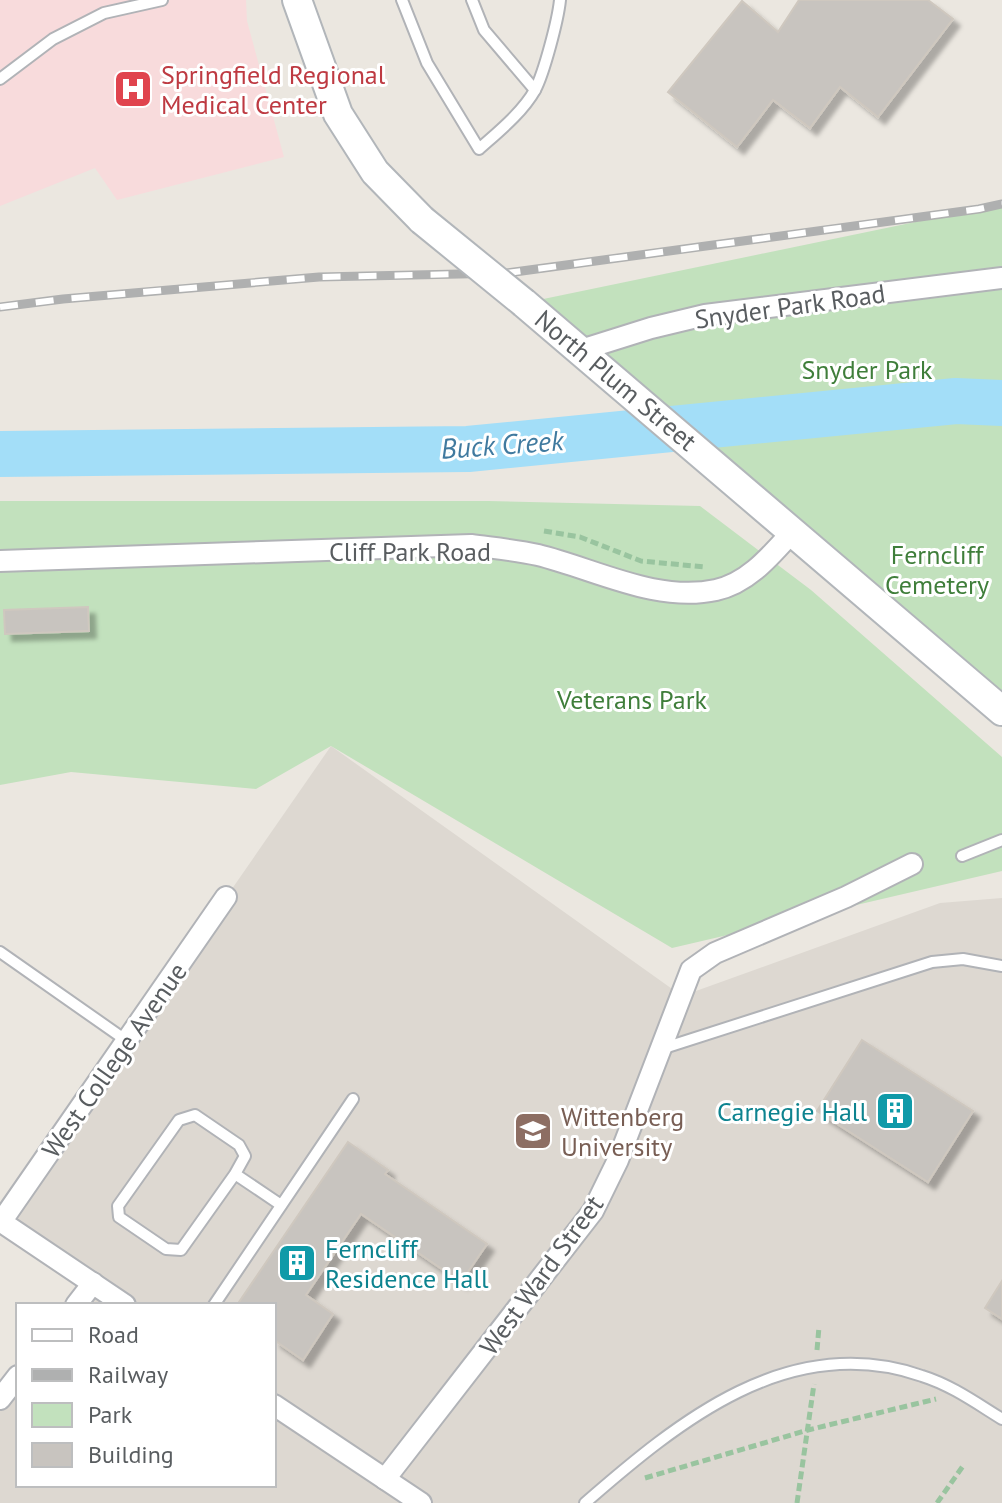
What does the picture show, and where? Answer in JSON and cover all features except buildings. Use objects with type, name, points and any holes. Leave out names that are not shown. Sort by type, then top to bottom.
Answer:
[{"type":"main road","name":"North Plum Street","points":[[297,0],[338,114],[375,172],[422,220],[605,370],[1002,711]]},
{"type":"street","name":"Snyder Park Road","points":[[581,350],[705,315],[1002,278]]},
{"type":"street","name":"Cliff Park Road","points":[[0,561],[471,545],[536,554],[654,589],[689,593],[718,590],[743,579],[767,560],[793,531]]},
{"type":"street","name":"West Ward Street","points":[[385,1479],[593,1211],[618,1160],[691,970],[715,953],[846,897],[912,864]]},
{"type":"street","name":"West College Avenue","points":[[1,1222],[226,897]]},
{"type":"street","points":[[1,1222],[122,1303]]},
{"type":"street","points":[[78,1303],[93,1283]]},
{"type":"street","points":[[0,1399],[16,1379]]},
{"type":"street","points":[[276,1406],[421,1503]]},
{"type":"lane","points":[[0,79],[53,39],[104,13],[162,0]]},
{"type":"lane","points":[[402,0],[427,63],[479,149],[506,125],[535,90],[560,0]]},
{"type":"lane","points":[[472,0],[484,30],[535,90]]},
{"type":"lane","points":[[962,856],[1002,840]]},
{"type":"lane","points":[[0,952],[127,1041]]},
{"type":"lane","points":[[659,1049],[932,962],[963,959],[1002,966]]},
{"type":"lane","points":[[215,1303],[353,1099]]},
{"type":"lane","points":[[195,1115],[239,1145],[245,1156],[235,1174],[181,1250],[166,1249],[119,1217],[118,1206],[179,1120],[195,1115]]},
{"type":"lane","points":[[235,1174],[281,1205]]},
{"type":"lane","points":[[585,1503],[676,1428],[724,1398],[767,1378],[816,1367],[847,1364],[886,1367],[920,1375],[960,1393],[1002,1419]]},
{"type":"path","points":[[797,1503],[819,1327]]},
{"type":"path","points":[[617,1475],[632,1481],[808,1430],[960,1393]]},
{"type":"path","points":[[937,1503],[963,1466]]},
{"type":"shaded area","name":"Springfield Regional Medical Center","points":[[0,0],[246,0],[247,21],[284,157],[117,200],[95,168],[0,206]]},
{"type":"shaded area","name":"Wittenberg University","points":[[331,746],[682,996],[940,903],[1002,898],[1002,1503],[0,1503],[0,1399],[16,1379],[16,1487],[276,1487],[276,1303],[78,1303],[93,1284],[1,1222]]},
{"type":"green space","name":"Snyder Park","points":[[1002,204],[1002,710],[524,303]]},
{"type":"green space","name":"Veterans Park","points":[[0,501],[488,501],[700,506],[811,590],[1002,757],[1002,871],[672,948],[331,746],[256,789],[71,772],[0,785]]},
{"type":"waterway","name":"Buck Creek","points":[[0,454],[468,449],[956,401],[1002,403]]},
{"type":"railway","points":[[0,307],[319,277],[507,273],[1002,204]]},
{"type":"place","name":"Springfield Regional Medical Center","points":[[133,89]]},
{"type":"place","name":"Carnegie Hall","points":[[895,1111]]},
{"type":"place","name":"Wittenberg University","points":[[533,1131]]},
{"type":"place","name":"Ferncliff Residence Hall","points":[[297,1263]]},
{"type":"park label","name":"Ferncliff Cemetery","points":[[937,569]]}]
